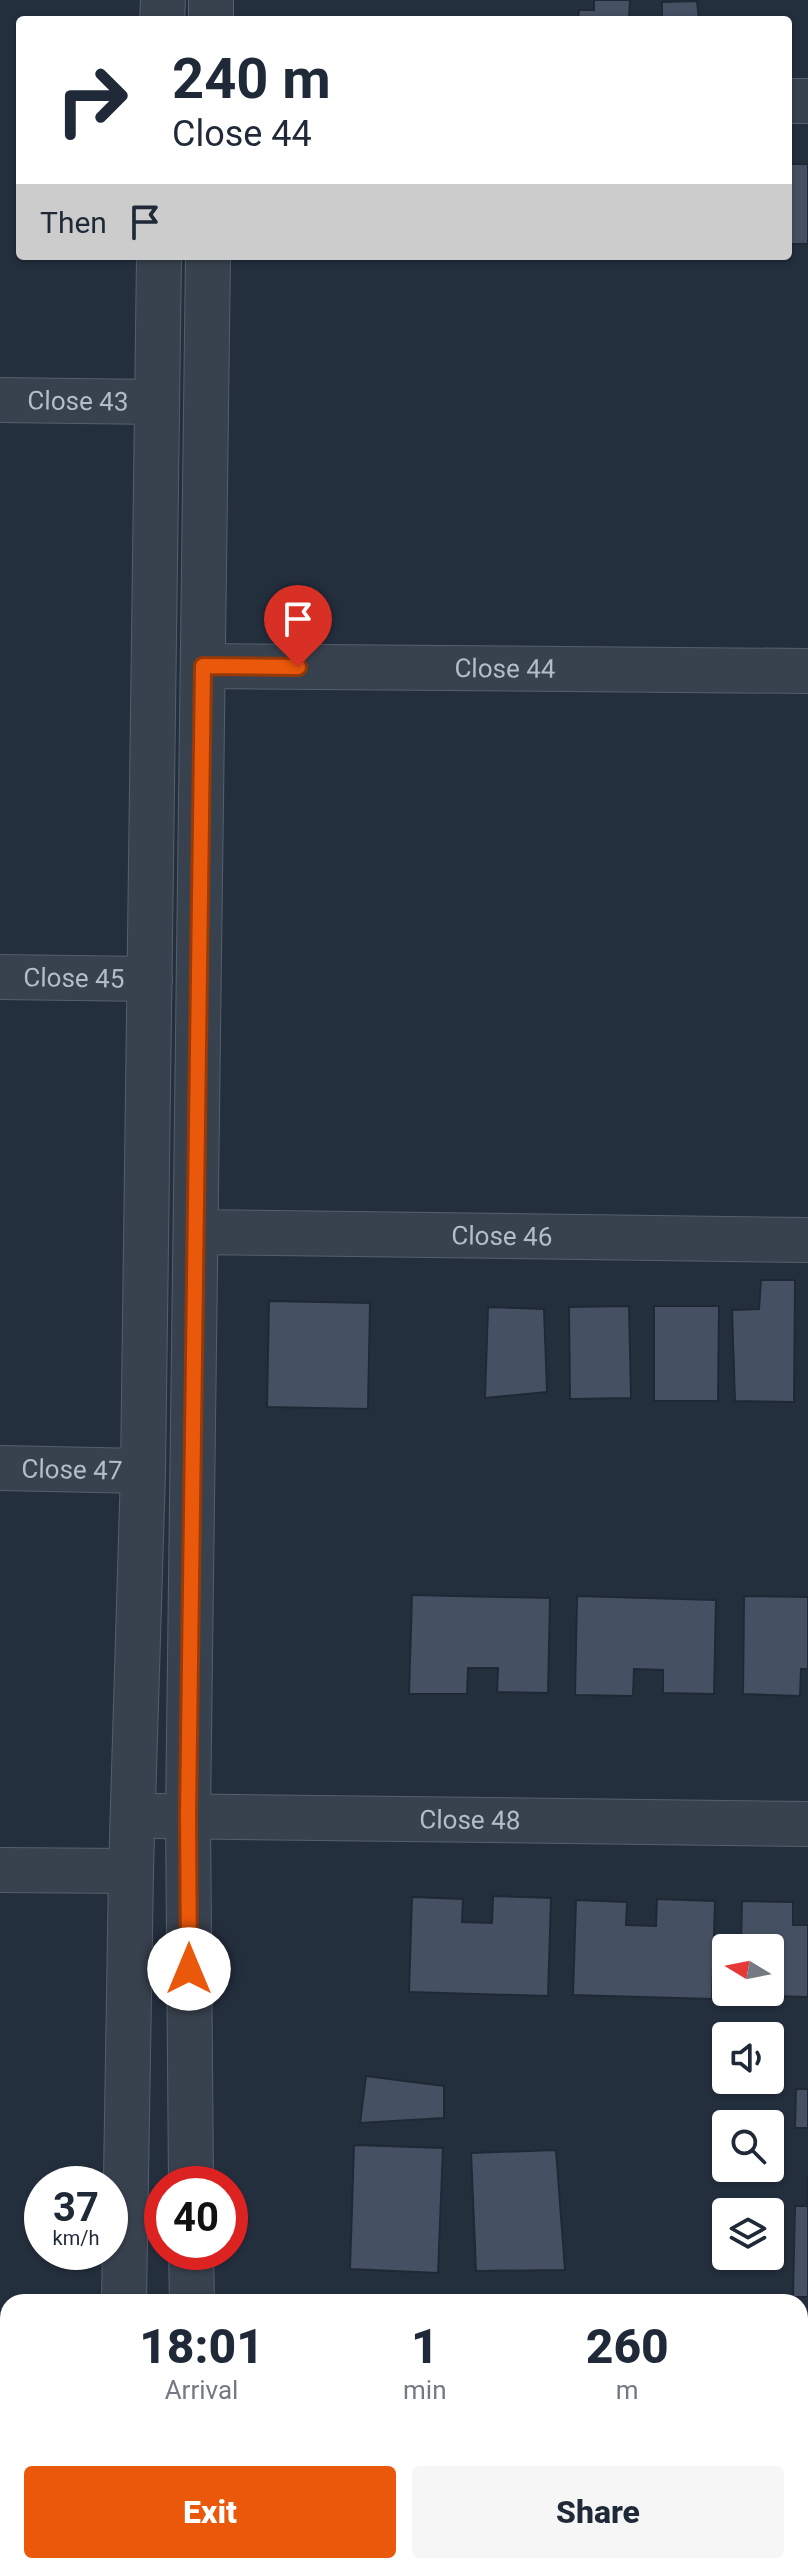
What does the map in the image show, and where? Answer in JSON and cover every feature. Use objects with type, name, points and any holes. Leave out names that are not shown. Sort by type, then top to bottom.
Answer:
[{"type":"street","points":[[124,2294],[132,1817],[143,1471],[159,260]]},
{"type":"street","points":[[191,2166],[188,1815],[208,260]]},
{"type":"street","name":"Close 43","points":[[0,400],[157,402]]},
{"type":"street","points":[[155,561],[205,562]]},
{"type":"street","name":"Close 44","points":[[203,666],[808,671]]},
{"type":"street","name":"Close 45","points":[[0,977],[150,979]]},
{"type":"street","name":"Close 46","points":[[196,1232],[808,1240]]},
{"type":"street","name":"Close 47","points":[[0,1468],[143,1471]]},
{"type":"street","name":"Close 48","points":[[132,1817],[188,1815],[808,1824]]},
{"type":"street","points":[[0,1870],[131,1871]]},
{"type":"street","points":[[191,2270],[192,2294]]},
{"type":"building","points":[[594,0],[630,0],[629,16],[578,16],[579,10],[594,10]]},
{"type":"building","points":[[697,1],[699,16],[662,16],[662,2]]},
{"type":"building","points":[[792,164],[808,164],[808,244],[792,244]]},
{"type":"building","points":[[761,1280],[795,1280],[794,1402],[735,1401],[732,1310],[759,1309]]},
{"type":"building","points":[[269,1301],[370,1303],[368,1409],[267,1407]]},
{"type":"building","points":[[629,1306],[631,1398],[570,1399],[569,1307]]},
{"type":"building","points":[[654,1306],[719,1306],[718,1401],[654,1401]]},
{"type":"building","points":[[488,1307],[544,1309],[547,1392],[485,1398]]},
{"type":"building","points":[[412,1595],[550,1598],[548,1693],[497,1692],[498,1668],[468,1668],[467,1694],[409,1694]]},
{"type":"building","points":[[577,1596],[716,1600],[714,1694],[663,1693],[663,1670],[634,1669],[633,1696],[575,1695]]},
{"type":"building","points":[[744,1596],[808,1597],[808,1669],[801,1669],[800,1696],[743,1694]]},
{"type":"building","points":[[493,1896],[551,1898],[548,1996],[409,1992],[412,1897],[463,1899],[462,1922],[492,1923]]},
{"type":"building","points":[[657,1899],[715,1901],[712,1999],[573,1995],[576,1900],[627,1902],[626,1925],[656,1926]]},
{"type":"building","points":[[742,1901],[793,1902],[793,1925],[808,1925],[808,1997],[784,1996],[784,1934],[741,1934]]},
{"type":"building","points":[[366,2076],[444,2086],[444,2118],[360,2123]]},
{"type":"building","points":[[796,2089],[808,2089],[808,2128],[795,2128]]},
{"type":"building","points":[[354,2145],[443,2148],[438,2273],[350,2269]]},
{"type":"building","points":[[556,2150],[565,2270],[476,2271],[471,2153]]},
{"type":"building","points":[[808,2176],[808,2294],[793,2294],[795,2206],[807,2206]]},
{"type":"route","points":[[189,1969],[188,1815],[203,666],[298,667]]}]
